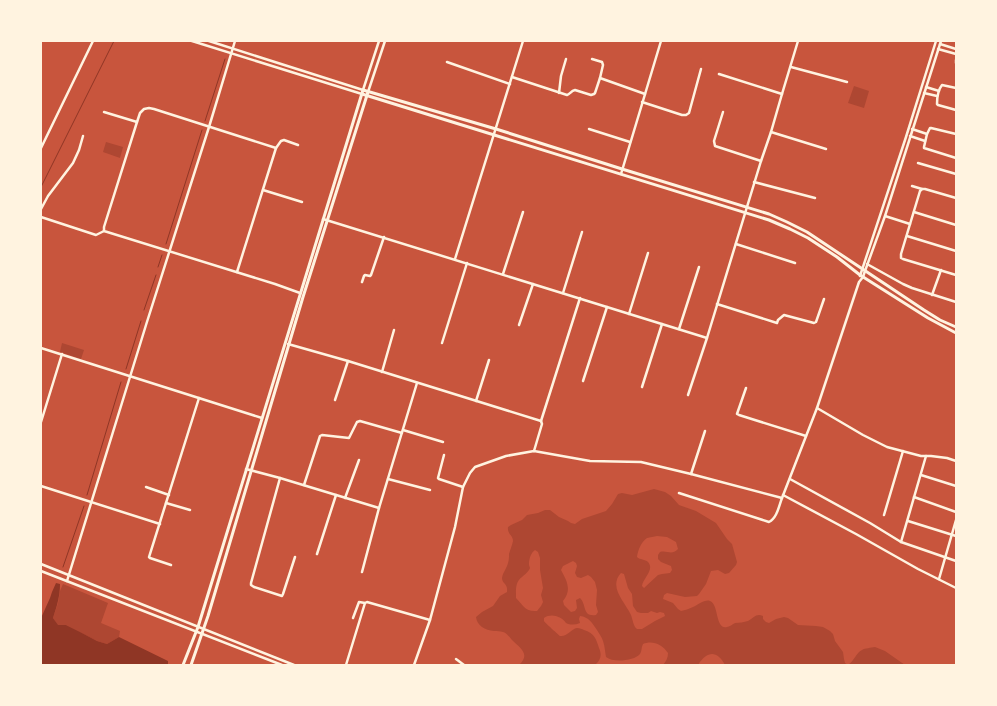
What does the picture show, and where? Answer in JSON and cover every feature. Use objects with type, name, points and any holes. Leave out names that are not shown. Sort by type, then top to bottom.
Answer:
[{"type":"street","points":[[41,148],[93,41]]},
{"type":"street","points":[[192,41],[769,220],[808,238],[839,258],[862,276],[928,318],[956,333]]},
{"type":"street","points":[[209,41],[368,92],[496,129],[769,214],[807,232],[931,314],[956,328]]},
{"type":"street","points":[[67,581],[235,41]]},
{"type":"street","points":[[183,665],[198,627],[323,218],[379,41]]},
{"type":"street","points":[[191,665],[289,344],[384,41]]},
{"type":"street","points":[[455,259],[523,41]]},
{"type":"street","points":[[620,174],[661,41]]},
{"type":"street","points":[[688,395],[707,338],[798,41]]},
{"type":"street","points":[[679,493],[769,522],[775,517],[817,408],[862,276],[936,41]]},
{"type":"street","points":[[866,264],[885,216],[940,42],[956,49]]},
{"type":"street","points":[[938,49],[956,54]]},
{"type":"street","points":[[512,77],[567,95],[575,90],[594,94],[600,78],[602,62],[592,58]]},
{"type":"street","points":[[559,93],[561,76],[566,59]]},
{"type":"street","points":[[447,62],[510,84]]},
{"type":"street","points":[[791,67],[847,82]]},
{"type":"street","points":[[642,102],[686,115],[689,112],[701,69]]},
{"type":"street","points":[[719,74],[782,94]]},
{"type":"street","points":[[600,78],[645,94]]},
{"type":"street","points":[[956,88],[942,85],[937,96],[938,105],[956,110]]},
{"type":"street","points":[[926,87],[939,91]]},
{"type":"street","points":[[924,93],[937,96]]},
{"type":"street","points":[[104,231],[137,122],[140,113],[144,109],[149,108],[276,148]]},
{"type":"street","points":[[104,112],[137,122]]},
{"type":"street","points":[[723,112],[714,141],[715,146],[761,161]]},
{"type":"street","points":[[956,134],[931,128],[928,129],[924,145],[924,148],[956,158]]},
{"type":"street","points":[[590,129],[630,142]]},
{"type":"street","points":[[912,129],[927,134]]},
{"type":"street","points":[[771,132],[826,149]]},
{"type":"street","points":[[41,209],[48,196],[73,163],[83,136]]},
{"type":"street","points":[[910,136],[925,141]]},
{"type":"street","points":[[237,272],[276,148],[281,141],[284,140],[298,145]]},
{"type":"street","points":[[918,163],[956,174]]},
{"type":"street","points":[[754,182],[815,198]]},
{"type":"street","points":[[912,186],[922,190],[956,198]]},
{"type":"street","points":[[263,190],[302,202]]},
{"type":"street","points":[[922,190],[920,191],[901,258],[956,275]]},
{"type":"street","points":[[503,274],[523,212]]},
{"type":"street","points":[[914,212],[956,225]]},
{"type":"street","points":[[885,216],[910,224]]},
{"type":"street","points":[[41,217],[96,235],[104,231],[300,293]]},
{"type":"street","points":[[323,218],[707,338]]},
{"type":"street","points":[[563,293],[582,232]]},
{"type":"street","points":[[907,236],[956,251]]},
{"type":"street","points":[[362,282],[365,275],[371,275],[384,237]]},
{"type":"street","points":[[736,244],[795,263]]},
{"type":"street","points":[[629,314],[648,253]]},
{"type":"street","points":[[442,343],[467,263]]},
{"type":"street","points":[[866,264],[903,284],[956,302]]},
{"type":"street","points":[[679,329],[699,267]]},
{"type":"street","points":[[932,295],[941,270]]},
{"type":"street","points":[[519,326],[532,284]]},
{"type":"street","points":[[534,451],[542,424],[541,422],[580,298]]},
{"type":"street","points":[[717,304],[777,323],[778,320],[784,315],[814,323],[816,322],[824,300]]},
{"type":"street","points":[[584,381],[607,307]]},
{"type":"street","points":[[642,387],[662,324]]},
{"type":"street","points":[[382,372],[394,330]]},
{"type":"street","points":[[285,343],[348,361],[541,422]]},
{"type":"street","points":[[41,348],[262,418]]},
{"type":"street","points":[[41,422],[62,354]]},
{"type":"street","points":[[476,401],[489,360]]},
{"type":"street","points":[[335,400],[348,361]]},
{"type":"street","points":[[362,572],[379,508],[416,383]]},
{"type":"street","points":[[746,388],[738,411],[739,415],[806,436]]},
{"type":"street","points":[[171,565],[149,557],[199,398]]},
{"type":"street","points":[[817,408],[887,447],[921,456],[947,458],[956,462]]},
{"type":"street","points":[[304,485],[320,436],[349,438],[357,422],[360,421],[402,433]]},
{"type":"street","points":[[403,430],[443,442]]},
{"type":"street","points":[[691,474],[705,431]]},
{"type":"street","points":[[414,665],[430,620],[455,527],[463,488],[470,473],[475,467],[506,456],[534,451],[590,461],[641,462],[782,498]]},
{"type":"street","points":[[884,515],[903,451]]},
{"type":"street","points":[[444,455],[438,478],[463,488]]},
{"type":"street","points":[[901,542],[926,456]]},
{"type":"street","points":[[345,498],[359,460]]},
{"type":"street","points":[[246,469],[379,508]]},
{"type":"street","points":[[921,475],[956,486]]},
{"type":"street","points":[[280,478],[251,585],[282,596],[295,557]]},
{"type":"street","points":[[388,478],[430,490]]},
{"type":"street","points":[[790,479],[870,523],[901,542],[956,561]]},
{"type":"street","points":[[41,486],[160,524]]},
{"type":"street","points":[[146,487],[169,495]]},
{"type":"street","points":[[317,554],[336,495]]},
{"type":"street","points":[[784,495],[918,570],[956,588]]},
{"type":"street","points":[[914,497],[956,512]]},
{"type":"street","points":[[166,503],[190,510]]},
{"type":"street","points":[[908,520],[956,536]]},
{"type":"street","points":[[939,579],[956,520]]},
{"type":"street","points":[[41,564],[294,665]]},
{"type":"street","points":[[41,571],[282,665]]},
{"type":"street","points":[[353,618],[359,602],[367,602],[430,620]]},
{"type":"street","points":[[346,665],[365,603]]},
{"type":"street","points":[[456,659],[464,665]]},
{"type":"shaded area","points":[[854,86],[869,91],[864,108],[848,103]]},
{"type":"shaded area","points":[[106,142],[123,147],[120,158],[103,152]]},
{"type":"shaded area","points":[[62,343],[84,350],[81,359],[60,352]]},
{"type":"shaded area","points":[[654,489],[665,492],[679,505],[696,511],[716,523],[732,544],[737,562],[729,573],[725,574],[718,570],[711,571],[706,584],[697,596],[685,597],[667,593],[664,595],[663,599],[673,603],[681,611],[692,608],[704,601],[710,601],[715,607],[719,621],[723,627],[748,621],[759,615],[763,616],[763,619],[769,623],[784,617],[798,625],[823,627],[833,634],[835,641],[843,652],[845,663],[848,665],[725,665],[719,657],[712,654],[701,660],[698,665],[663,665],[667,659],[668,653],[660,645],[650,642],[643,644],[641,653],[637,656],[628,660],[618,661],[606,657],[602,638],[594,625],[588,619],[580,616],[580,623],[571,624],[566,623],[559,617],[547,616],[544,618],[544,621],[560,636],[565,635],[577,628],[592,634],[596,639],[600,651],[601,655],[599,661],[595,665],[519,665],[524,658],[523,651],[507,634],[482,627],[478,623],[476,617],[493,606],[500,596],[507,592],[507,587],[502,578],[509,560],[509,554],[513,541],[508,531],[508,527],[522,520],[527,515],[545,510],[550,510],[559,517],[575,524],[582,519],[606,511],[618,494],[622,493],[632,495]],"holes":[[[657,536],[667,537],[676,542],[678,549],[673,552],[660,552],[658,559],[661,562],[671,566],[672,570],[670,573],[658,575],[644,588],[642,586],[649,571],[650,565],[647,561],[637,557],[637,554],[640,546],[647,538]],[[535,550],[538,552],[540,558],[543,588],[541,595],[543,602],[537,611],[527,609],[516,598],[517,584],[530,569],[529,560],[531,554]],[[573,561],[577,566],[575,573],[577,577],[581,578],[588,575],[595,582],[597,590],[596,605],[598,612],[596,615],[592,615],[587,612],[580,598],[576,600],[577,608],[575,611],[571,612],[564,605],[563,601],[566,597],[568,586],[561,570],[563,566]],[[621,573],[624,574],[628,588],[632,594],[633,606],[637,612],[660,612],[664,613],[665,616],[642,629],[637,629],[617,589],[617,578]]]},
{"type":"shaded area","points":[[56,583],[60,584],[60,588],[53,618],[58,625],[66,625],[97,641],[107,644],[119,637],[168,661],[168,665],[41,665],[41,618]]},
{"type":"shaded area","points":[[63,584],[108,603],[101,623],[120,631],[119,637],[107,644],[97,641],[66,625],[58,626],[53,618]]},
{"type":"shaded area","points":[[875,647],[885,651],[905,665],[848,665],[860,651]]},
{"type":"waterway","points":[[41,187],[114,41]]},
{"type":"waterway","points":[[205,121],[225,59]]},
{"type":"waterway","points":[[166,244],[202,130]]},
{"type":"waterway","points":[[158,267],[162,255]]},
{"type":"waterway","points":[[144,310],[156,275]]},
{"type":"waterway","points":[[126,369],[141,321]]},
{"type":"waterway","points":[[87,495],[121,382]]},
{"type":"waterway","points":[[63,567],[84,506]]}]
